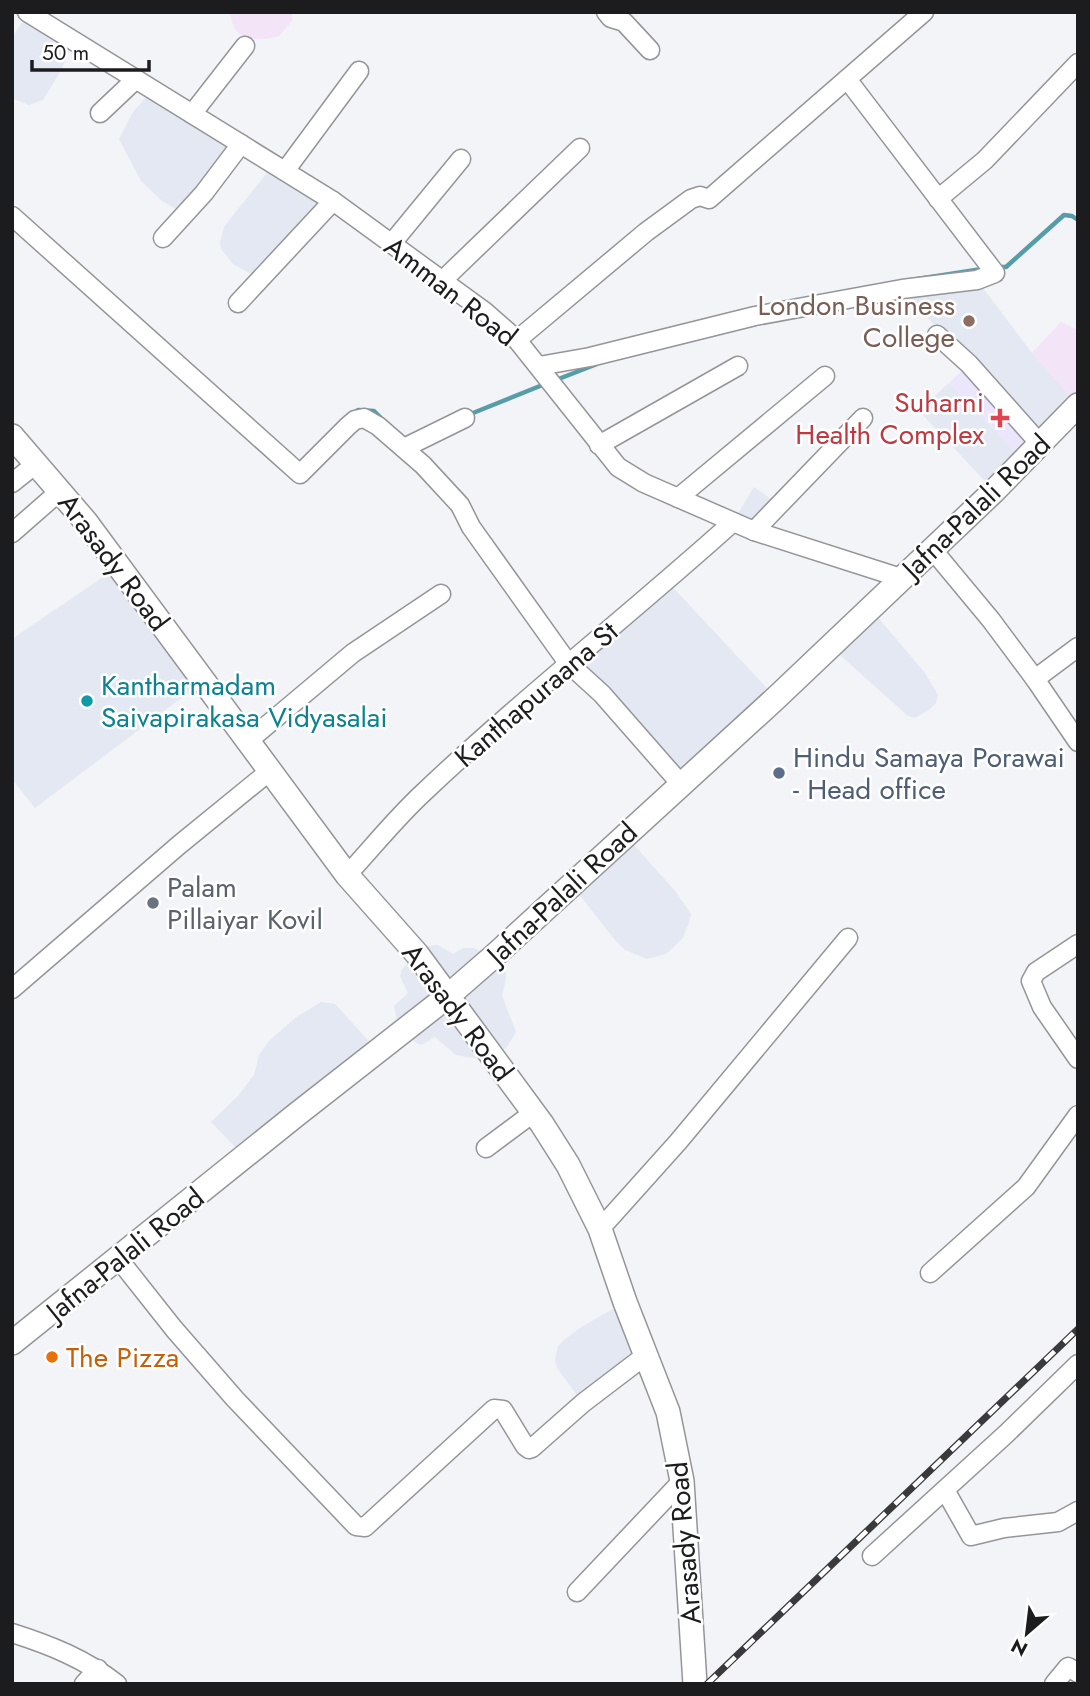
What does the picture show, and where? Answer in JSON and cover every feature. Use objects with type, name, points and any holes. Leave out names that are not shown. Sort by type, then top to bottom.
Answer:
[{"type":"main road","name":"Jafna-Palali Road","points":[[12,1343],[448,996],[776,698],[1041,444],[1078,405]]},
{"type":"main road","name":"Arasady Road","points":[[12,436],[86,522],[348,876],[417,954],[533,1113],[568,1166],[600,1229],[668,1412],[682,1482],[695,1684]]},
{"type":"street","name":"Amman Road","points":[[27,12],[333,201],[484,311],[517,340],[618,467],[643,483],[754,531],[901,578]]},
{"type":"street","points":[[606,12],[611,18],[624,22],[650,50]]},
{"type":"street","points":[[517,340],[646,232],[691,198],[700,196],[709,199],[924,12]]},
{"type":"street","points":[[192,114],[245,46]]},
{"type":"street","points":[[938,199],[985,160],[1078,63]]},
{"type":"street","points":[[285,171],[359,71]]},
{"type":"street","points":[[100,113],[136,79]]},
{"type":"street","points":[[539,366],[590,357],[755,316],[902,289],[977,280],[995,273],[847,79]]},
{"type":"street","points":[[163,238],[204,193],[242,144]]},
{"type":"street","points":[[443,280],[580,148]]},
{"type":"street","points":[[391,243],[461,159]]},
{"type":"street","points":[[238,303],[333,201]]},
{"type":"street","points":[[12,216],[300,474],[355,420],[364,418],[404,448],[424,465],[460,505],[471,527],[568,663],[602,694],[680,783]]},
{"type":"street","points":[[937,335],[969,364],[1041,444]]},
{"type":"street","points":[[599,445],[738,366]]},
{"type":"street","points":[[678,498],[825,376]]},
{"type":"street","points":[[404,448],[465,418]]},
{"type":"street","points":[[754,531],[863,418]]},
{"type":"street","points":[[12,483],[37,463]]},
{"type":"street","points":[[12,533],[60,491]]},
{"type":"street","name":"Kanthapuraana St","points":[[348,876],[421,794],[568,663],[733,522]]},
{"type":"street","points":[[932,549],[991,620],[1078,741]]},
{"type":"street","points":[[247,742],[353,653],[441,594]]},
{"type":"street","points":[[1035,679],[1078,647]]},
{"type":"street","points":[[12,989],[179,845],[271,770]]},
{"type":"street","points":[[600,1229],[678,1142],[848,938]]},
{"type":"street","points":[[1078,944],[1036,972],[1031,981],[1042,1007],[1078,1059]]},
{"type":"street","points":[[486,1147],[533,1113]]},
{"type":"street","points":[[930,1273],[1026,1187],[1078,1115]]},
{"type":"street","points":[[117,1258],[174,1329],[236,1399],[356,1526],[361,1528],[494,1409],[503,1410],[525,1446],[532,1448],[583,1403],[646,1356]]},
{"type":"street","points":[[872,1556],[1078,1364]]},
{"type":"street","points":[[577,1592],[682,1482]]},
{"type":"street","points":[[945,1490],[971,1536],[1004,1528],[1058,1522],[1078,1511]]},
{"type":"street","points":[[12,1633],[53,1647],[98,1669],[117,1684]]},
{"type":"street","points":[[1054,1684],[1068,1667],[1078,1673]]},
{"type":"street","points":[[84,1684],[98,1669]]},
{"type":"shaded area","points":[[229,12],[292,12],[292,21],[279,36],[253,39],[240,35],[234,28]]},
{"type":"shaded area","points":[[28,13],[74,42],[43,100],[29,105],[12,98],[12,38]]},
{"type":"shaded area","points":[[152,90],[241,144],[183,214],[161,200],[141,181],[119,139],[133,112]]},
{"type":"shaded area","points":[[274,164],[333,201],[259,278],[233,264],[221,249],[220,242],[224,227]]},
{"type":"shaded area","name":"London Business College","points":[[977,280],[1032,353],[1078,405],[1041,445],[902,289]]},
{"type":"shaded area","points":[[1061,322],[1078,330],[1078,405],[1032,353]]},
{"type":"shaded area","name":"Suharni Health Complex","points":[[969,364],[1041,445],[1025,461],[949,383]]},
{"type":"shaded area","points":[[949,383],[1025,461],[994,491],[923,415],[923,409],[928,402]]},
{"type":"shaded area","points":[[754,487],[781,506],[754,531],[733,522]]},
{"type":"shaded area","points":[[109,573],[196,687],[35,808],[12,779],[12,639]]},
{"type":"shaded area","points":[[667,581],[776,698],[680,783],[568,663]]},
{"type":"shaded area","points":[[870,608],[925,673],[938,695],[936,703],[930,709],[915,718],[908,716],[830,646]]},
{"type":"shaded area","points":[[625,835],[676,892],[691,914],[682,939],[666,954],[647,959],[625,950],[571,884]]},
{"type":"shaded area","points":[[432,945],[438,945],[453,954],[463,948],[473,948],[494,956],[505,966],[506,978],[502,996],[516,1032],[507,1047],[492,1057],[472,1058],[456,1055],[435,1037],[421,1045],[397,1022],[394,1006],[408,993],[400,976],[402,969],[417,954]]},
{"type":"shaded area","points":[[321,1002],[335,1004],[377,1050],[245,1157],[211,1122],[238,1096],[254,1075],[259,1055],[269,1041],[295,1018]]},
{"type":"shaded area","points":[[625,1302],[646,1355],[583,1403],[557,1368],[555,1360],[558,1346],[583,1326]]},
{"type":"waterway","points":[[998,267],[1006,267],[1064,215],[1078,220]]},
{"type":"waterway","points":[[911,280],[982,269]]},
{"type":"waterway","points":[[556,380],[597,364]]},
{"type":"waterway","points":[[468,415],[545,384]]},
{"type":"waterway","points":[[353,414],[358,410],[374,411],[384,421]]},
{"type":"railway","points":[[707,1684],[1078,1329]]},
{"type":"place","name":"London Business College","points":[[969,321]]},
{"type":"place","name":"Suharni Health Complex","points":[[1000,418]]},
{"type":"place","name":"Kantharmadam Saivapirakasa Vidyasalai","points":[[87,701]]},
{"type":"place","name":"Hindu Samaya Porawai - Head office","points":[[779,773]]},
{"type":"place","name":"Palam Pillaiyar Kovil","points":[[153,903]]},
{"type":"place","name":"The Pizza","points":[[52,1357]]}]
